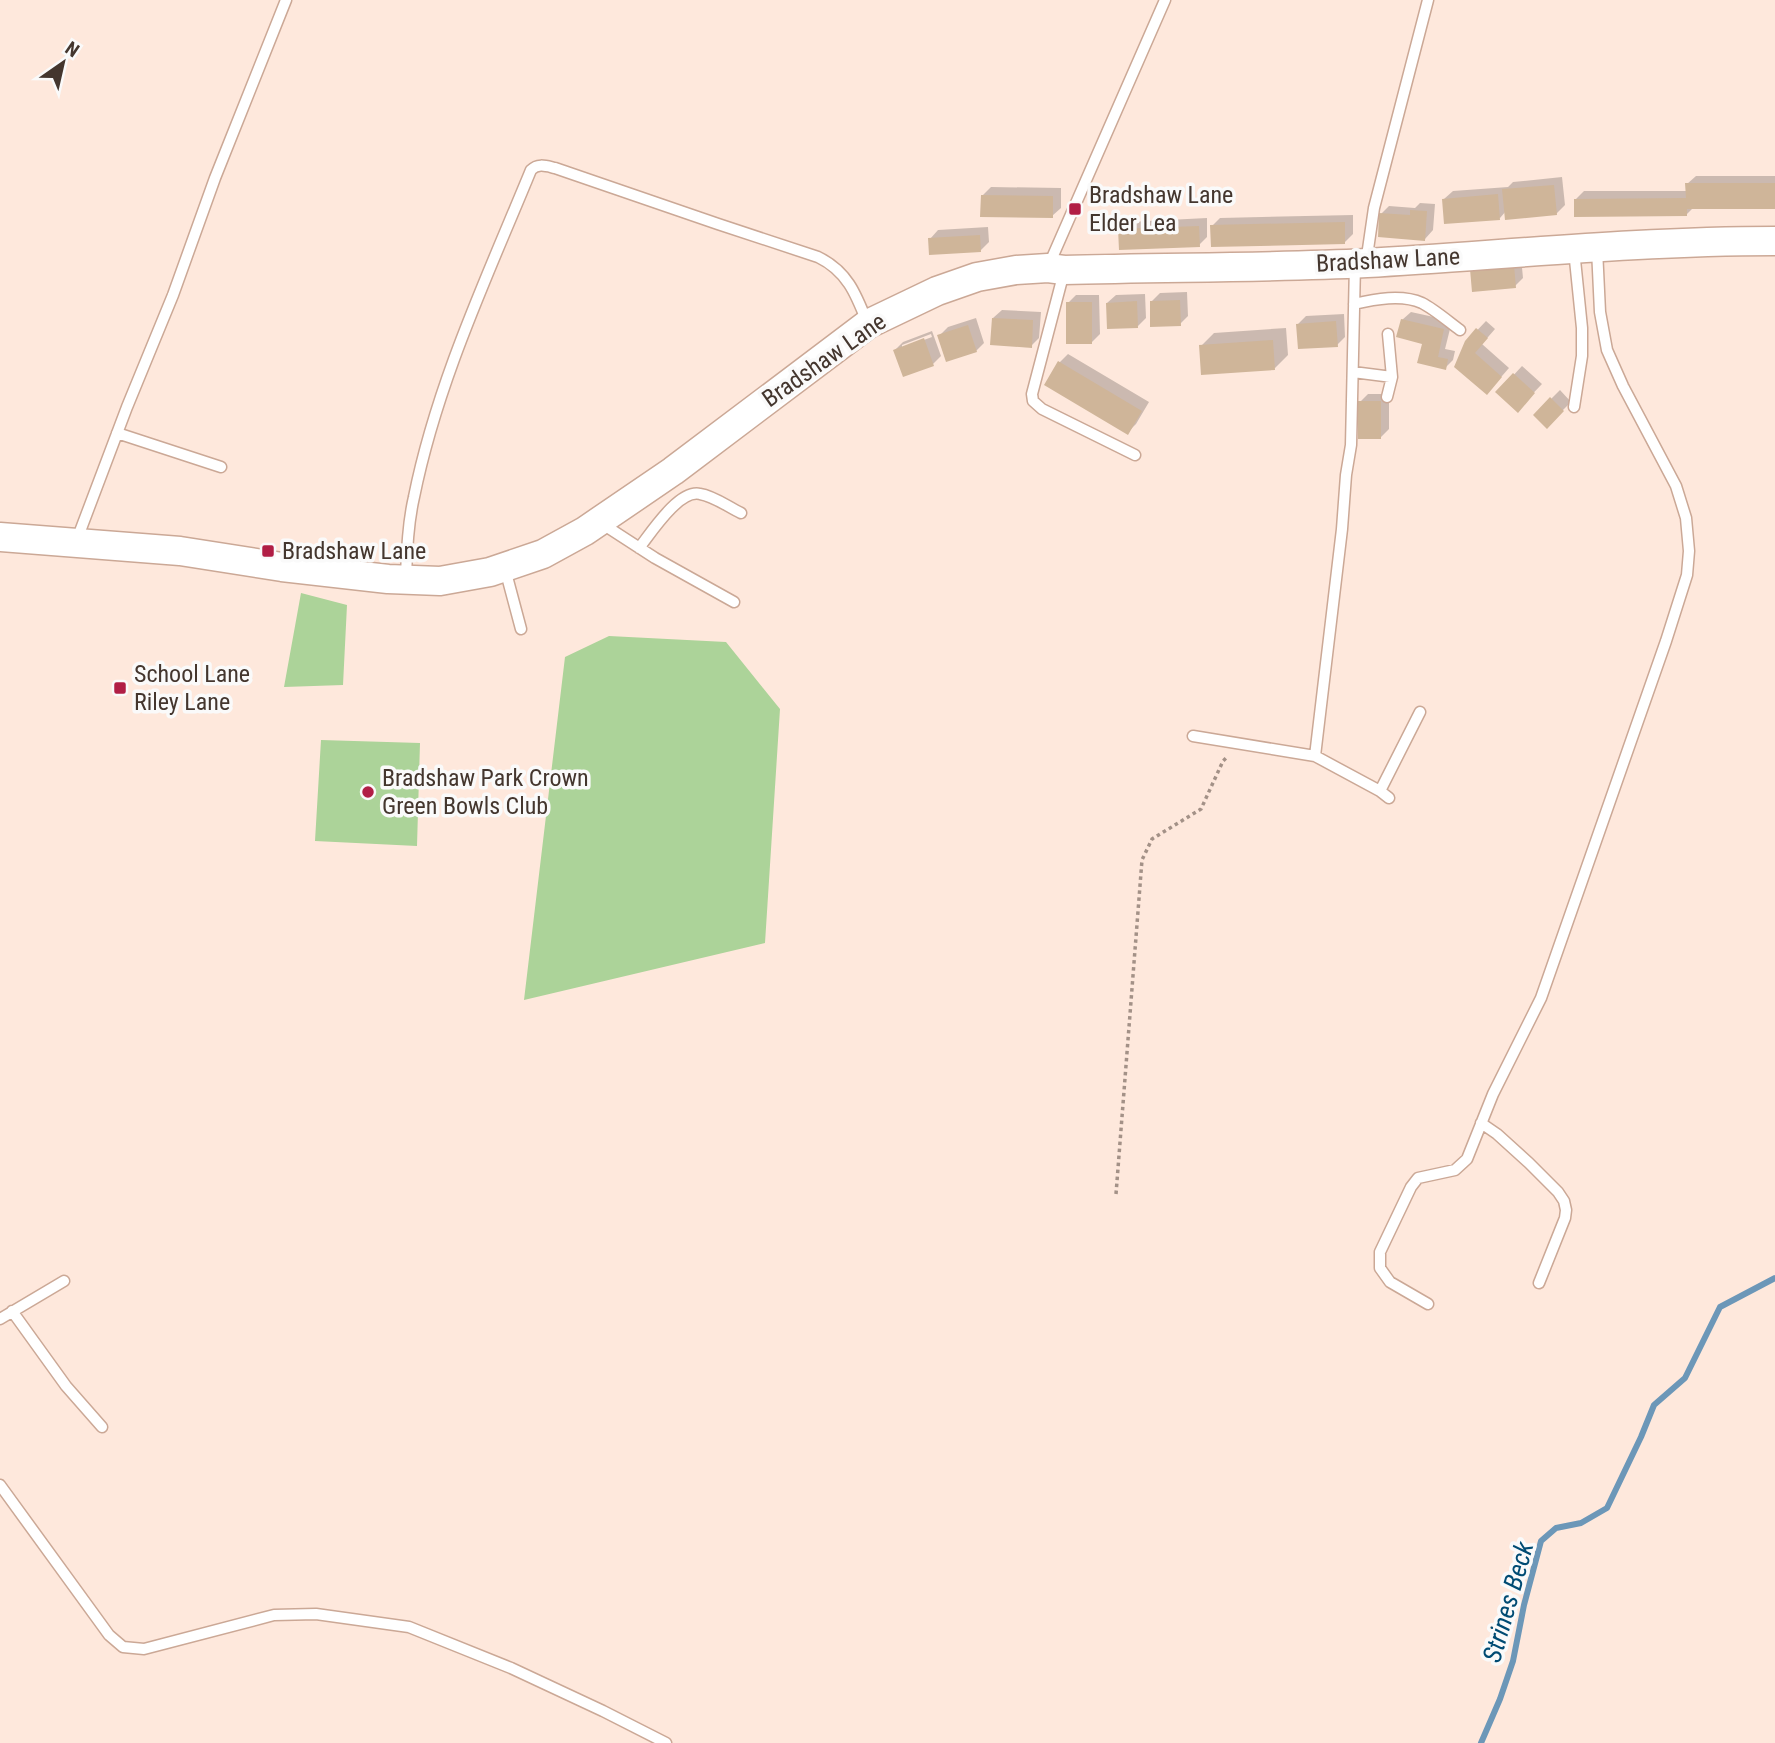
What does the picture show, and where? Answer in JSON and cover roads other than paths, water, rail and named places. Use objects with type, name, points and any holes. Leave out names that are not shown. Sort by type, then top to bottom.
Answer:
[{"type":"street","name":"Bradshaw Lane","points":[[0,537],[180,551],[282,567],[440,581],[490,572],[543,554],[585,531],[673,471],[868,324],[936,291],[977,277],[1016,270],[1361,263],[1585,248],[1775,241]]},
{"type":"lane","points":[[76,542],[286,0]]},
{"type":"lane","points":[[1135,455],[1042,409],[1034,401],[1032,394],[1056,269],[1165,0]]},
{"type":"lane","points":[[1315,756],[1351,445],[1354,304],[1374,208],[1428,0]]},
{"type":"lane","points":[[406,580],[413,499],[438,401],[531,170],[535,166],[555,168],[829,262],[856,293],[868,324]]},
{"type":"lane","points":[[1574,407],[1582,356],[1585,248]]},
{"type":"lane","points":[[1428,1304],[1390,1282],[1380,1268],[1380,1252],[1411,1187],[1419,1178],[1455,1170],[1467,1159],[1493,1094],[1541,998],[1687,575],[1689,551],[1686,518],[1676,486],[1607,350],[1585,248]]},
{"type":"lane","points":[[1354,304],[1396,298],[1422,303],[1460,330]]},
{"type":"lane","points":[[1387,397],[1392,377],[1388,334]]},
{"type":"lane","points":[[1353,372],[1392,377]]},
{"type":"lane","points":[[117,433],[222,467]]},
{"type":"lane","points":[[639,548],[674,505],[691,494],[699,493],[741,513]]},
{"type":"lane","points":[[599,521],[639,548],[734,602]]},
{"type":"lane","points":[[505,566],[521,629]]},
{"type":"lane","points":[[1193,736],[1315,756],[1384,794],[1420,712]]},
{"type":"lane","points":[[1481,1123],[1529,1163],[1564,1201],[1565,1218],[1539,1283]]},
{"type":"lane","points":[[0,1319],[64,1280]]},
{"type":"lane","points":[[12,1311],[66,1386],[102,1427]]},
{"type":"lane","points":[[0,1485],[109,1635],[123,1647],[144,1649],[274,1615],[316,1614],[409,1627],[510,1668],[666,1743]]},
{"type":"waterway","name":"Strines Beck","points":[[1481,1743],[1513,1661],[1541,1541],[1556,1528],[1581,1523],[1607,1508],[1654,1405],[1685,1378],[1720,1307],[1775,1278]]},
{"type":"place","name":"Bradshaw Lane Elder Lea","points":[[1075,209]]},
{"type":"place","name":"Bradshaw Lane","points":[[268,551]]},
{"type":"place","name":"School Lane Riley Lane","points":[[120,688]]},
{"type":"place","name":"Bradshaw Park Crown Green Bowls Club","points":[[368,792]]}]
